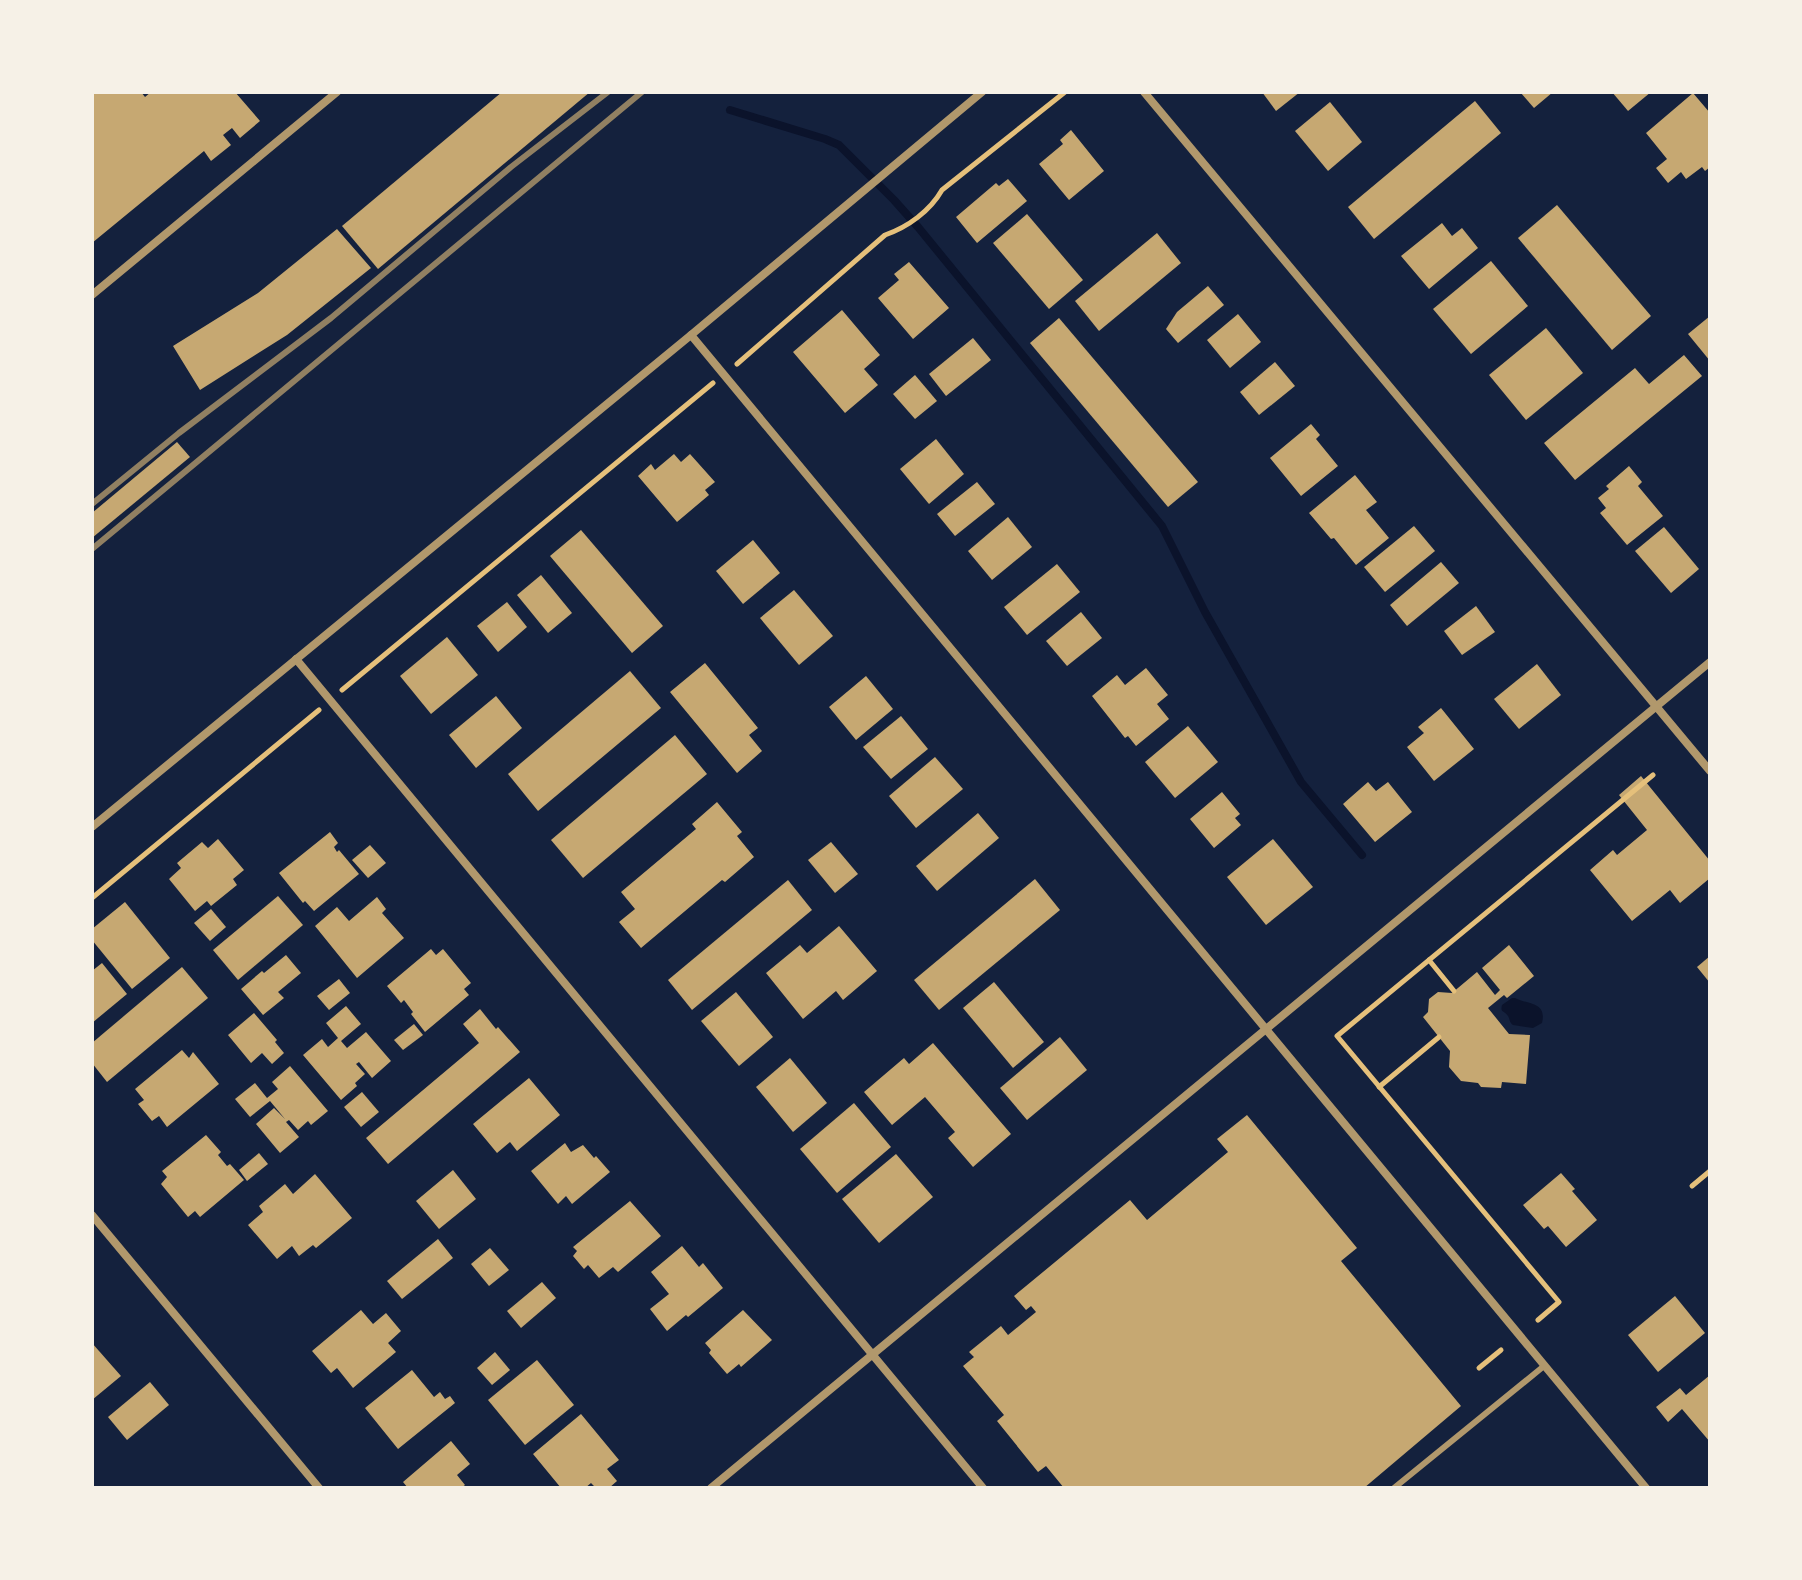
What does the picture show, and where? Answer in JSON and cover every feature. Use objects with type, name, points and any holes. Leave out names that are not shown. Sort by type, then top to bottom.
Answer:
[{"type":"street","points":[[92,295],[337,92]]},
{"type":"street","points":[[92,827],[982,92]]},
{"type":"street","points":[[1144,92],[1710,771]]},
{"type":"street","points":[[691,335],[1646,1488]]},
{"type":"street","points":[[296,659],[983,1488]]},
{"type":"street","points":[[711,1488],[1710,662]]},
{"type":"street","points":[[92,1215],[319,1488]]},
{"type":"lane","points":[[1394,1488],[1544,1366]]},
{"type":"path","points":[[92,898],[724,375],[885,235],[906,226],[935,201],[942,190],[1065,92]]},
{"type":"path","points":[[1538,1320],[1559,1302],[1337,1036],[1653,775]]},
{"type":"path","points":[[1429,960],[1454,991]]},
{"type":"path","points":[[1379,1087],[1439,1037]]},
{"type":"path","points":[[1692,1186],[1710,1171]]},
{"type":"path","points":[[1479,1368],[1501,1350]]},
{"type":"water","points":[[1512,998],[1539,1008],[1542,1023],[1533,1028],[1513,1025],[1502,1009],[1502,1005]]},
{"type":"building","points":[[92,92],[141,92],[145,97],[151,92],[235,92],[260,121],[240,138],[232,128],[223,135],[231,145],[211,161],[204,151],[92,243]]},
{"type":"building","points":[[502,92],[590,92],[378,269],[342,226]]},
{"type":"building","points":[[1262,92],[1300,92],[1276,111]]},
{"type":"building","points":[[1520,92],[1553,92],[1534,108]]},
{"type":"building","points":[[1612,92],[1651,92],[1628,111]]},
{"type":"building","points":[[1693,93],[1710,113],[1710,167],[1705,171],[1702,167],[1686,179],[1681,172],[1668,183],[1656,168],[1667,159],[1646,133]]},
{"type":"building","points":[[1475,101],[1501,133],[1374,239],[1348,207]]},
{"type":"building","points":[[1330,102],[1362,142],[1328,171],[1295,131]]},
{"type":"building","points":[[1071,130],[1104,171],[1069,200],[1039,164],[1063,144],[1060,140]]},
{"type":"building","points":[[1008,179],[1027,201],[977,243],[956,217],[996,183],[999,186]]},
{"type":"building","points":[[1557,205],[1651,316],[1612,350],[1518,238]]},
{"type":"building","points":[[1027,214],[1083,280],[1049,309],[993,243]]},
{"type":"building","points":[[1442,223],[1452,236],[1462,228],[1478,248],[1429,289],[1401,256]]},
{"type":"building","points":[[337,229],[371,268],[287,335],[200,390],[173,346],[258,293]]},
{"type":"building","points":[[1157,233],[1181,263],[1099,331],[1075,301]]},
{"type":"building","points":[[1491,261],[1528,306],[1471,354],[1433,309]]},
{"type":"building","points":[[909,262],[949,308],[913,339],[878,298],[899,280],[894,274]]},
{"type":"building","points":[[1208,286],[1224,305],[1178,343],[1166,329],[1177,312]]},
{"type":"building","points":[[842,310],[880,355],[864,369],[878,385],[845,413],[793,352]]},
{"type":"building","points":[[1238,314],[1261,342],[1230,368],[1207,340]]},
{"type":"building","points":[[1710,316],[1710,361],[1688,334]]},
{"type":"building","points":[[1059,318],[1198,482],[1168,507],[1030,343]]},
{"type":"building","points":[[1546,328],[1583,373],[1526,420],[1489,375]]},
{"type":"building","points":[[973,338],[991,360],[946,396],[929,374]]},
{"type":"building","points":[[1684,355],[1702,376],[1575,480],[1544,443],[1635,368],[1649,384]]},
{"type":"building","points":[[1275,362],[1295,386],[1259,415],[1240,392]]},
{"type":"building","points":[[915,375],[937,401],[915,419],[893,394]]},
{"type":"building","points":[[1311,424],[1320,435],[1316,439],[1338,466],[1301,496],[1270,458]]},
{"type":"building","points":[[936,439],[964,474],[929,504],[900,469]]},
{"type":"building","points":[[177,442],[190,457],[92,538],[92,513]]},
{"type":"building","points":[[674,454],[681,462],[690,454],[715,482],[705,490],[709,495],[677,522],[638,476],[651,464],[655,470]]},
{"type":"building","points":[[1629,466],[1642,482],[1638,486],[1663,516],[1627,545],[1600,513],[1606,508],[1598,498],[1609,489],[1606,486]]},
{"type":"building","points":[[1355,475],[1377,502],[1366,510],[1389,538],[1356,565],[1309,513]]},
{"type":"building","points":[[977,482],[995,504],[955,536],[937,514]]},
{"type":"building","points":[[1008,517],[1032,547],[992,580],[968,551]]},
{"type":"building","points":[[1414,526],[1435,551],[1385,592],[1364,567]]},
{"type":"building","points":[[1664,527],[1699,569],[1671,593],[1635,551]]},
{"type":"building","points":[[581,530],[663,626],[632,653],[550,556]]},
{"type":"building","points":[[753,540],[780,573],[743,604],[716,571]]},
{"type":"building","points":[[1441,562],[1459,583],[1407,626],[1390,605]]},
{"type":"building","points":[[1057,564],[1080,592],[1027,635],[1004,607]]},
{"type":"building","points":[[541,575],[572,613],[548,633],[517,595]]},
{"type":"building","points":[[794,590],[833,636],[799,665],[760,618]]},
{"type":"building","points":[[507,602],[527,627],[498,652],[477,626]]},
{"type":"building","points":[[1476,606],[1495,632],[1462,655],[1444,631]]},
{"type":"building","points":[[1081,612],[1102,638],[1067,666],[1046,641]]},
{"type":"building","points":[[447,637],[478,675],[431,714],[400,676]]},
{"type":"building","points":[[705,663],[758,728],[749,735],[762,751],[737,773],[670,692]]},
{"type":"building","points":[[1537,664],[1561,695],[1519,729],[1494,699]]},
{"type":"building","points":[[1146,668],[1168,695],[1157,704],[1169,719],[1136,746],[1128,736],[1125,738],[1092,696],[1117,675],[1125,685]]},
{"type":"building","points":[[630,671],[661,708],[538,811],[508,774]]},
{"type":"building","points":[[866,676],[893,709],[856,740],[829,707]]},
{"type":"building","points":[[496,696],[522,728],[476,768],[449,735]]},
{"type":"building","points":[[1441,708],[1474,749],[1434,781],[1407,747],[1424,733],[1418,727]]},
{"type":"building","points":[[901,716],[928,749],[891,779],[863,747]]},
{"type":"building","points":[[1188,726],[1218,762],[1175,798],[1145,762]]},
{"type":"building","points":[[675,735],[707,774],[583,878],[551,840]]},
{"type":"building","points":[[935,757],[963,789],[916,828],[889,796]]},
{"type":"building","points":[[1641,776],[1710,861],[1710,878],[1680,903],[1670,890],[1632,921],[1590,870],[1613,850],[1617,855],[1647,830],[1619,795]]},
{"type":"building","points":[[1368,782],[1376,791],[1388,782],[1412,812],[1375,842],[1343,804]]},
{"type":"building","points":[[1222,792],[1240,814],[1235,818],[1241,825],[1214,848],[1190,819]]},
{"type":"building","points":[[717,802],[742,832],[737,836],[754,857],[641,948],[619,922],[635,909],[621,892],[696,829],[692,824]]},
{"type":"building","points":[[978,813],[999,838],[937,891],[916,866]]},
{"type":"building","points":[[330,832],[338,843],[334,847],[337,852],[339,850],[359,874],[314,911],[305,901],[303,903],[279,873]]},
{"type":"building","points":[[218,839],[244,870],[233,879],[237,885],[211,906],[207,901],[195,911],[169,879],[181,868],[177,863],[202,842],[208,848]]},
{"type":"building","points":[[1273,839],[1313,887],[1266,925],[1227,877]]},
{"type":"building","points":[[831,842],[858,874],[835,893],[808,860]]},
{"type":"building","points":[[370,845],[386,863],[368,878],[352,860]]},
{"type":"building","points":[[1035,879],[1060,910],[939,1010],[914,980]]},
{"type":"building","points":[[788,880],[812,910],[692,1010],[668,980]]},
{"type":"building","points":[[278,896],[303,925],[238,980],[213,950]]},
{"type":"building","points":[[377,897],[386,909],[382,913],[404,938],[357,978],[315,926],[337,907],[349,921]]},
{"type":"building","points":[[125,902],[170,958],[132,989],[92,940],[92,929]]},
{"type":"building","points":[[211,909],[226,927],[210,941],[194,923]]},
{"type":"building","points":[[839,926],[877,971],[843,1000],[836,991],[803,1019],[766,973],[800,945],[807,953]]},
{"type":"building","points":[[1509,945],[1534,976],[1507,998],[1504,995],[1488,1008],[1509,1034],[1530,1035],[1526,1084],[1502,1082],[1501,1088],[1481,1087],[1478,1083],[1461,1081],[1449,1067],[1450,1051],[1423,1017],[1428,1012],[1429,999],[1438,992],[1452,993],[1477,972],[1495,995],[1500,990],[1482,968]]},
{"type":"building","points":[[431,949],[436,955],[443,949],[471,983],[464,989],[469,995],[425,1032],[404,1000],[401,1003],[387,986]]},
{"type":"building","points":[[286,955],[301,973],[278,992],[284,998],[263,1015],[241,989]]},
{"type":"building","points":[[1710,956],[1710,983],[1697,967]]},
{"type":"building","points":[[102,963],[127,994],[92,1023],[92,971]]},
{"type":"building","points":[[182,967],[208,998],[107,1082],[92,1063],[92,1043]]},
{"type":"building","points":[[339,979],[350,993],[329,1010],[317,996]]},
{"type":"building","points":[[994,982],[1044,1042],[1013,1068],[963,1008]]},
{"type":"building","points":[[736,992],[773,1037],[739,1066],[701,1021]]},
{"type":"building","points":[[346,1006],[361,1024],[341,1041],[347,1048],[366,1032],[391,1061],[372,1078],[359,1062],[356,1064],[365,1074],[341,1100],[303,1055],[322,1039],[328,1047],[338,1038],[326,1023]]},
{"type":"building","points":[[480,1009],[520,1052],[388,1164],[366,1138],[479,1043],[463,1024]]},
{"type":"building","points":[[254,1013],[284,1053],[272,1064],[262,1053],[251,1063],[228,1035]]},
{"type":"building","points":[[414,1024],[423,1035],[403,1050],[394,1040]]},
{"type":"building","points":[[1060,1037],[1087,1070],[1027,1120],[1000,1088]]},
{"type":"building","points":[[933,1043],[1011,1134],[973,1167],[948,1138],[955,1132],[925,1097],[892,1125],[864,1092],[904,1058],[909,1064]]},
{"type":"building","points":[[182,1050],[189,1058],[193,1052],[219,1084],[167,1127],[159,1116],[152,1121],[138,1104],[144,1100],[135,1089]]},
{"type":"building","points":[[790,1058],[827,1103],[793,1132],[756,1087]]},
{"type":"building","points":[[290,1066],[328,1111],[311,1125],[308,1121],[298,1130],[289,1120],[286,1122],[299,1137],[280,1153],[256,1124],[274,1108],[285,1119],[270,1101],[250,1117],[235,1099],[255,1083],[267,1098],[278,1089],[272,1082]]},
{"type":"building","points":[[529,1078],[560,1115],[517,1151],[510,1142],[497,1153],[473,1124]]},
{"type":"building","points":[[362,1092],[379,1112],[361,1127],[344,1107]]},
{"type":"building","points":[[854,1103],[891,1147],[837,1193],[800,1149]]},
{"type":"building","points":[[1247,1115],[1357,1248],[1341,1261],[1461,1406],[1364,1488],[1064,1488],[1046,1466],[1038,1472],[997,1421],[1004,1415],[963,1366],[974,1357],[969,1352],[1001,1326],[1008,1335],[1036,1312],[1031,1306],[1026,1310],[1014,1296],[1130,1200],[1147,1220],[1228,1152],[1217,1139]]},
{"type":"building","points":[[206,1135],[221,1152],[218,1155],[227,1166],[230,1164],[244,1180],[200,1217],[195,1211],[188,1217],[161,1184],[167,1177],[162,1171]]},
{"type":"building","points":[[565,1143],[571,1152],[583,1145],[610,1172],[572,1204],[566,1196],[558,1204],[531,1171]]},
{"type":"building","points":[[259,1153],[268,1164],[247,1181],[239,1170]]},
{"type":"building","points":[[896,1154],[933,1197],[879,1243],[842,1199]]},
{"type":"building","points":[[453,1170],[476,1199],[439,1229],[416,1201]]},
{"type":"building","points":[[1561,1173],[1597,1220],[1566,1247],[1548,1226],[1544,1229],[1523,1205]]},
{"type":"building","points":[[315,1174],[352,1218],[316,1248],[313,1245],[299,1256],[292,1246],[277,1259],[248,1225],[263,1212],[259,1206],[285,1184],[293,1194]]},
{"type":"building","points":[[630,1201],[661,1236],[618,1272],[613,1267],[599,1278],[588,1265],[584,1269],[573,1256],[577,1251],[573,1247]]},
{"type":"building","points":[[438,1239],[453,1258],[402,1299],[387,1281]]},
{"type":"building","points":[[682,1246],[699,1267],[703,1263],[723,1288],[667,1331],[650,1309],[669,1294],[651,1272]]},
{"type":"building","points":[[490,1248],[509,1270],[489,1286],[471,1264]]},
{"type":"building","points":[[542,1282],[556,1298],[521,1328],[507,1311]]},
{"type":"building","points":[[1675,1296],[1705,1333],[1658,1372],[1628,1335]]},
{"type":"building","points":[[361,1310],[373,1324],[386,1313],[401,1331],[388,1343],[396,1352],[353,1388],[337,1368],[331,1373],[312,1351]]},
{"type":"building","points":[[743,1310],[772,1340],[741,1367],[739,1364],[727,1374],[709,1353],[711,1350],[705,1343]]},
{"type":"building","points":[[92,1343],[121,1376],[92,1400]]},
{"type":"building","points":[[495,1352],[510,1370],[492,1385],[477,1368]]},
{"type":"building","points":[[537,1360],[574,1405],[525,1445],[488,1400]]},
{"type":"building","points":[[412,1370],[434,1397],[440,1392],[445,1399],[450,1396],[455,1403],[398,1449],[365,1408]]},
{"type":"building","points":[[1710,1375],[1710,1442],[1682,1409],[1668,1422],[1656,1407],[1680,1388],[1686,1395]]},
{"type":"building","points":[[150,1382],[169,1405],[127,1440],[108,1417]]},
{"type":"building","points":[[581,1414],[619,1460],[607,1469],[617,1481],[609,1488],[596,1488],[591,1483],[585,1488],[561,1488],[533,1454]]},
{"type":"building","points":[[451,1441],[470,1464],[457,1475],[465,1485],[461,1488],[408,1488],[403,1482]]},
{"type":"waterway","points":[[730,110],[839,145],[918,227],[1162,526],[1205,612],[1301,782],[1362,855]]},
{"type":"railway","points":[[92,504],[179,433],[331,318],[511,167],[608,92]]},
{"type":"railway","points":[[92,549],[642,92]]}]
